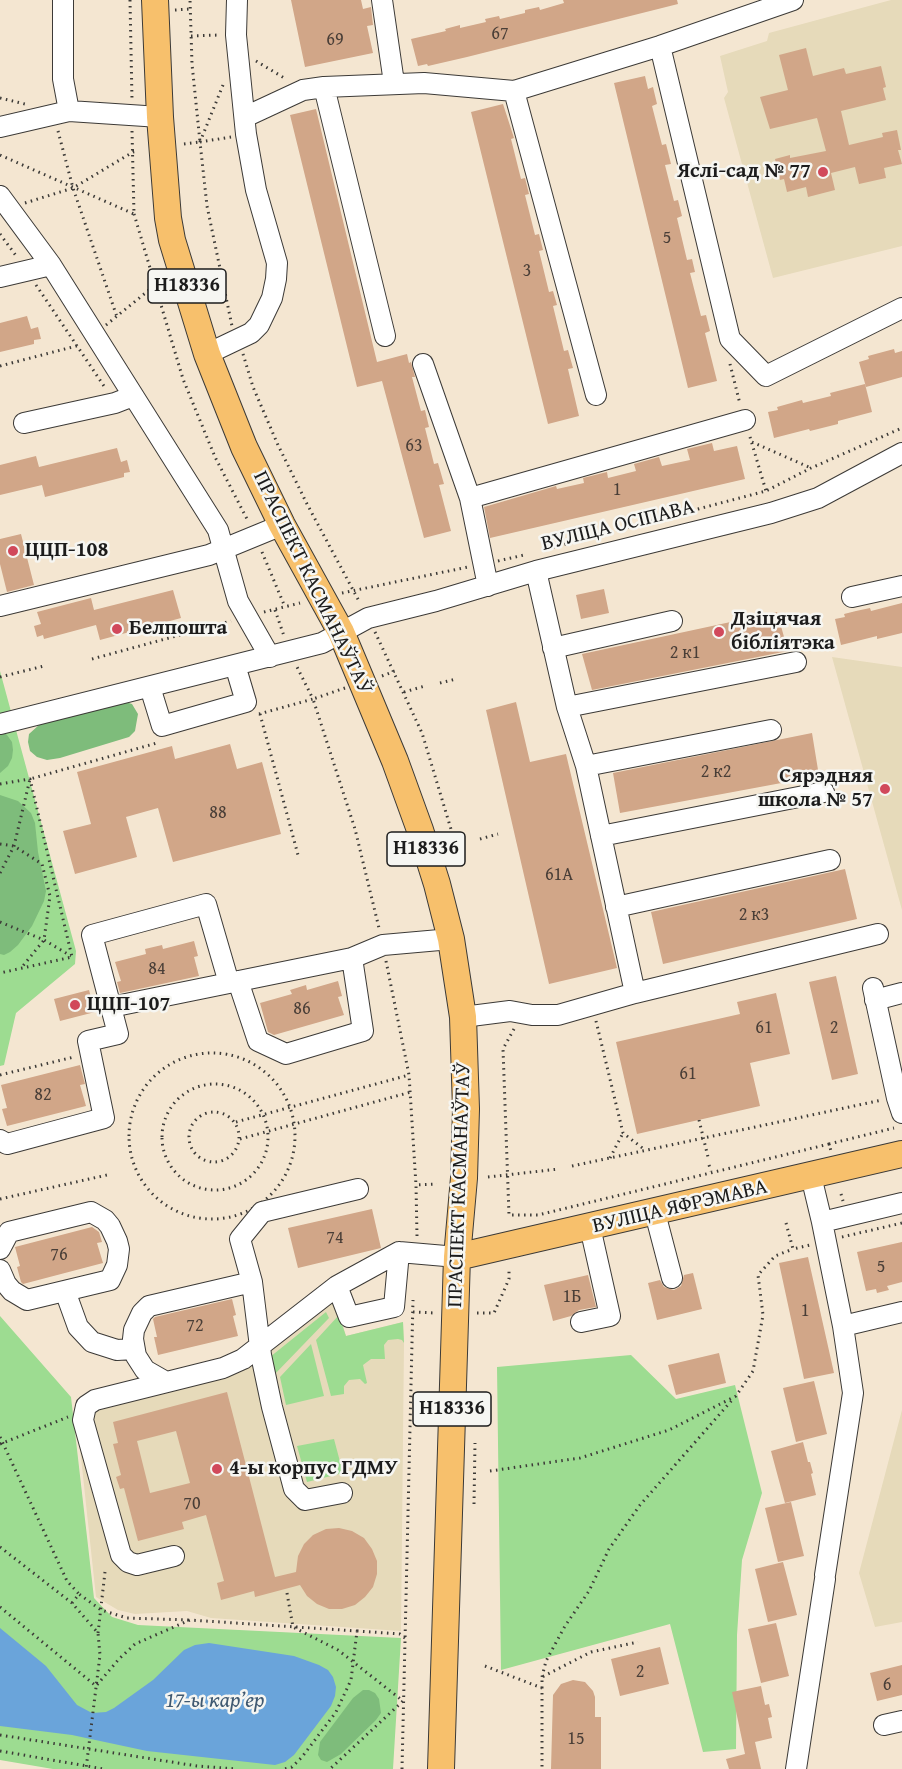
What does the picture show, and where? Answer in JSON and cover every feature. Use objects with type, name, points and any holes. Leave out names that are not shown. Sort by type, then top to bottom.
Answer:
[{"type":"main road","name":"ПРАСПЕКТ КАСМАНАЎТАЎ","points":[[155,0],[165,190],[172,240],[207,354],[244,447],[282,525],[340,632],[395,762],[420,830],[451,939],[463,1017],[466,1109],[457,1257],[441,1769]]},
{"type":"main road","name":"ВУЛІЦА ЯФРЭМАВА","points":[[457,1257],[902,1154]]},
{"type":"street","points":[[63,0],[63,117]]},
{"type":"street","points":[[207,354],[251,333],[259,325],[267,312],[276,279],[277,262],[256,190],[245,126],[236,35],[237,0]]},
{"type":"street","points":[[382,0],[394,83]]},
{"type":"street","points":[[245,126],[303,90],[324,87],[424,83],[514,91],[660,46],[794,0]]},
{"type":"street","points":[[660,46],[730,339],[765,376],[902,308]]},
{"type":"street","points":[[324,87],[385,336]]},
{"type":"street","points":[[514,91],[596,395]]},
{"type":"street","points":[[0,127],[63,117],[160,117]]},
{"type":"street","points":[[3,206],[51,266],[191,484],[218,530],[238,601],[270,657]]},
{"type":"street","points":[[0,277],[51,266]]},
{"type":"street","points":[[423,364],[470,498],[488,586]]},
{"type":"street","points":[[24,423],[115,403],[133,396]]},
{"type":"street","points":[[470,498],[745,420]]},
{"type":"street","name":"ВУЛІЦА ОСІПАВА","points":[[0,724],[322,643],[368,618],[436,602],[488,586],[536,562],[791,507],[818,498],[902,453]]},
{"type":"street","points":[[0,606],[209,555],[282,525]]},
{"type":"street","points":[[536,562],[567,707],[586,766],[635,993]]},
{"type":"street","points":[[852,597],[902,586]]},
{"type":"street","points":[[553,648],[672,621]]},
{"type":"street","points":[[567,707],[796,662]]},
{"type":"street","points":[[150,687],[162,726],[246,702],[235,665]]},
{"type":"street","points":[[586,766],[771,730]]},
{"type":"street","points":[[601,836],[824,792]]},
{"type":"street","points":[[616,907],[830,860]]},
{"type":"street","points":[[0,1140],[7,1144],[104,1119],[88,1041],[118,1034],[92,935],[206,904],[258,1041],[286,1054],[363,1031],[352,958]]},
{"type":"street","points":[[463,1017],[510,1011],[532,1015],[558,1015],[635,993],[878,934]]},
{"type":"street","points":[[111,1007],[352,958],[383,945],[451,939]]},
{"type":"street","points":[[899,1121],[897,1098],[874,994],[902,993]]},
{"type":"street","points":[[796,1769],[853,1393],[843,1326],[811,1176]]},
{"type":"street","points":[[342,1493],[305,1500],[294,1490],[272,1407],[261,1355],[252,1281],[240,1239],[262,1212],[358,1189]]},
{"type":"street","points":[[824,1232],[902,1203]]},
{"type":"street","points":[[0,1249],[9,1232],[91,1212],[110,1227],[117,1241],[119,1257],[110,1280],[27,1300],[12,1291],[0,1270]]},
{"type":"street","points":[[655,1213],[672,1278]]},
{"type":"street","points":[[581,1322],[610,1316],[590,1227]]},
{"type":"street","points":[[174,1556],[137,1565],[128,1562],[121,1555],[83,1420],[84,1411],[90,1402],[223,1368],[243,1359],[337,1286],[408,1252],[457,1257]]},
{"type":"street","points":[[337,1286],[349,1317],[393,1307],[408,1252]]},
{"type":"street","points":[[166,1382],[145,1370],[136,1356],[134,1330],[142,1313],[149,1306],[252,1281]]},
{"type":"street","points":[[65,1292],[78,1327],[92,1342],[117,1350],[134,1349]]},
{"type":"street","points":[[843,1326],[902,1312]]},
{"type":"path","points":[[130,0],[134,214],[183,379],[214,457],[251,528]]},
{"type":"path","points":[[190,0],[191,36],[207,206],[234,330],[278,445],[363,608]]},
{"type":"path","points":[[191,36],[236,35]]},
{"type":"path","points":[[63,117],[73,188],[117,316]]},
{"type":"path","points":[[184,144],[200,142],[245,126]]},
{"type":"path","points":[[3,206],[73,188],[133,152],[138,152]]},
{"type":"path","points":[[0,155],[134,214]]},
{"type":"path","points":[[536,562],[766,491],[811,468],[902,428]]},
{"type":"path","points":[[752,442],[811,468]]},
{"type":"path","points":[[259,544],[285,607]]},
{"type":"path","points":[[336,595],[525,555]]},
{"type":"path","points":[[263,613],[300,603]]},
{"type":"path","points":[[92,659],[231,621]]},
{"type":"path","points":[[374,630],[422,733],[460,859]]},
{"type":"path","points":[[0,677],[44,666]]},
{"type":"path","points":[[380,676],[394,671]]},
{"type":"path","points":[[440,682],[456,679]]},
{"type":"path","points":[[404,692],[424,686]]},
{"type":"path","points":[[345,688],[313,699],[355,828],[383,945],[409,1075],[416,1185],[408,1252]]},
{"type":"path","points":[[260,714],[298,855]]},
{"type":"path","points":[[0,784],[30,779],[72,957]]},
{"type":"path","points":[[480,839],[498,834]]},
{"type":"path","points":[[456,845],[466,842]]},
{"type":"path","points":[[0,844],[14,846],[42,864],[50,896],[44,940],[21,968]]},
{"type":"path","points":[[0,922],[44,940],[72,957]]},
{"type":"path","points":[[0,973],[72,957]]},
{"type":"path","points":[[593,1011],[622,1133],[609,1158]]},
{"type":"path","points":[[515,1028],[503,1048],[509,1215],[538,1215],[829,1144],[899,1121]]},
{"type":"path","points":[[192,1053],[228,1053],[261,1067],[285,1093],[289,1108],[295,1126],[292,1161],[276,1190],[249,1211],[216,1219],[190,1216],[166,1205],[146,1188],[133,1165],[128,1130],[138,1096],[160,1069],[192,1053]]},
{"type":"path","points":[[0,1075],[78,1056]]},
{"type":"path","points":[[236,1122],[240,1139],[234,1153],[219,1162],[209,1162],[199,1158],[192,1150],[189,1140],[190,1130],[195,1121],[203,1115],[213,1112],[236,1122],[409,1075]]},
{"type":"path","points":[[211,1083],[232,1086],[250,1096],[264,1115],[269,1132],[266,1154],[255,1173],[238,1185],[216,1190],[197,1187],[179,1176],[167,1160],[162,1141],[164,1120],[174,1102],[191,1089],[211,1083]]},
{"type":"path","points":[[240,1139],[295,1126],[411,1092]]},
{"type":"path","points":[[572,1166],[888,1099]]},
{"type":"path","points":[[699,1120],[708,1157]]},
{"type":"path","points":[[622,1133],[646,1150]]},
{"type":"path","points":[[829,1144],[832,1155]]},
{"type":"path","points":[[710,1165],[711,1171]]},
{"type":"path","points":[[488,1176],[559,1169]]},
{"type":"path","points":[[0,1199],[107,1174]]},
{"type":"path","points":[[416,1185],[437,1184]]},
{"type":"path","points":[[786,1223],[793,1249]]},
{"type":"path","points":[[542,1769],[542,1677],[546,1661],[565,1626],[589,1591],[609,1549],[640,1505],[736,1396],[753,1371],[763,1315],[758,1275],[775,1256],[824,1232],[902,1223]]},
{"type":"path","points":[[477,1313],[494,1314],[509,1278],[509,1269]]},
{"type":"path","points":[[402,1769],[413,1300]]},
{"type":"path","points":[[393,1307],[412,1312],[435,1313]]},
{"type":"path","points":[[490,1471],[580,1458],[669,1430],[736,1396]]},
{"type":"path","points":[[2,1444],[84,1411]]},
{"type":"path","points":[[0,1437],[67,1581],[79,1594],[101,1610],[127,1618],[400,1634],[405,1638]]},
{"type":"path","points":[[474,1504],[475,1443]]},
{"type":"path","points":[[0,1547],[72,1603],[98,1633]]},
{"type":"path","points":[[86,1768],[100,1655],[98,1633],[105,1572]]},
{"type":"path","points":[[287,1593],[293,1627]]},
{"type":"path","points":[[72,1603],[79,1594]]},
{"type":"path","points":[[0,1607],[96,1686]]},
{"type":"path","points":[[96,1686],[118,1659],[135,1644],[190,1620]]},
{"type":"path","points":[[293,1627],[338,1650],[403,1701]]},
{"type":"path","points":[[284,1769],[292,1767],[302,1757],[336,1712],[351,1680],[357,1631]]},
{"type":"path","points":[[542,1677],[591,1652],[638,1642]]},
{"type":"path","points":[[485,1666],[542,1688]]},
{"type":"path","points":[[330,1769],[403,1701]]},
{"type":"path","points":[[0,1735],[197,1766],[237,1769]]},
{"type":"path","points":[[0,1751],[86,1768],[104,1769]]},
{"type":"shaded area","name":"Яслі-сад № 77","points":[[891,0],[902,0],[902,246],[773,278],[724,98],[728,92],[720,56],[767,41],[769,33]]},
{"type":"shaded area","name":"Сярэдняя школа № 57","points":[[832,657],[902,667],[902,910]]},
{"type":"shaded area","points":[[334,1297],[346,1336],[403,1322],[401,1631],[211,1618],[187,1611],[135,1614],[118,1610],[96,1597],[76,1411],[269,1346]]},
{"type":"shaded area","points":[[902,1410],[902,1622],[875,1627],[859,1573]]},
{"type":"green space","points":[[0,671],[76,951],[75,964],[16,1013],[4,1065],[0,1066]]},
{"type":"green space","points":[[126,702],[132,704],[138,714],[135,731],[129,737],[47,760],[37,757],[30,751],[29,734],[39,725]]},
{"type":"green space","points":[[0,730],[12,742],[13,750],[8,766],[0,773]]},
{"type":"green space","points":[[0,795],[18,801],[31,813],[35,823],[46,891],[44,901],[32,926],[18,945],[4,955],[0,954]]},
{"type":"green space","points":[[326,1312],[329,1318],[274,1375],[270,1357]]},
{"type":"green space","points":[[339,1315],[346,1336],[403,1322],[404,1343],[398,1339],[388,1340],[384,1345],[385,1359],[371,1359],[363,1365],[367,1383],[365,1384],[360,1379],[349,1380],[344,1386],[344,1394],[331,1396],[316,1340]]},
{"type":"green space","points":[[0,1316],[71,1397],[94,1598],[112,1617],[138,1625],[401,1638],[393,1769],[53,1769],[0,1760]]},
{"type":"green space","points":[[311,1344],[324,1396],[286,1405],[280,1377]]},
{"type":"green space","points":[[631,1355],[676,1399],[735,1385],[762,1493],[742,1560],[737,1635],[736,1749],[703,1752],[670,1624],[501,1670],[497,1367]]},
{"type":"green space","points":[[334,1439],[343,1473],[307,1482],[297,1446]]},
{"type":"green space","points":[[363,1690],[375,1693],[379,1699],[381,1713],[341,1754],[327,1762],[321,1760],[318,1755],[320,1742],[353,1698]]},
{"type":"water","name":"17-ы кар’ер","points":[[0,1628],[46,1666],[77,1705],[92,1713],[106,1712],[114,1708],[153,1680],[184,1650],[195,1645],[209,1643],[294,1656],[319,1665],[328,1670],[333,1677],[336,1687],[335,1696],[331,1706],[294,1755],[285,1762],[275,1765],[147,1751],[72,1735],[0,1726]]},
{"type":"building","points":[[291,0],[361,0],[363,9],[371,7],[373,25],[367,26],[373,53],[305,67]]},
{"type":"building","points":[[563,0],[677,0],[678,4],[467,57],[428,66],[427,64],[418,66],[411,39],[446,31],[445,29],[460,25],[460,28],[486,22],[485,19],[499,16],[500,19],[525,13],[525,10],[539,7],[540,10],[564,3]]},
{"type":"building","points":[[806,48],[813,76],[844,68],[846,74],[881,66],[886,87],[883,88],[886,100],[841,111],[849,145],[883,137],[882,133],[897,130],[901,150],[898,150],[902,164],[884,168],[886,178],[859,184],[855,167],[831,173],[835,190],[808,197],[806,187],[787,192],[784,179],[780,180],[775,159],[826,151],[817,118],[770,129],[760,97],[788,90],[779,55]]},
{"type":"building","points":[[645,76],[648,89],[653,87],[657,104],[652,106],[662,145],[666,144],[671,164],[665,165],[674,201],[678,200],[682,216],[677,218],[687,260],[692,259],[695,272],[690,273],[701,316],[706,315],[710,331],[705,333],[717,381],[688,388],[614,83]]},
{"type":"building","points":[[503,104],[514,138],[511,139],[521,179],[525,178],[529,194],[525,195],[535,235],[539,234],[543,250],[539,251],[549,292],[553,291],[557,305],[553,306],[564,351],[568,350],[573,368],[568,369],[579,416],[548,424],[471,112]]},
{"type":"building","points":[[316,109],[377,362],[407,354],[409,363],[411,362],[415,377],[412,377],[421,411],[425,410],[429,427],[425,428],[434,464],[438,463],[444,484],[439,485],[451,531],[424,538],[382,381],[357,387],[290,115]]},
{"type":"building","points":[[27,316],[31,329],[38,327],[41,339],[34,340],[34,344],[0,352],[0,323]]},
{"type":"building","points":[[894,349],[895,353],[902,351],[902,377],[866,387],[859,362],[869,359],[868,356]]},
{"type":"building","points":[[865,384],[872,412],[838,421],[838,424],[774,438],[768,412],[778,410],[777,407],[802,400],[803,403],[831,396],[830,393]]},
{"type":"building","points":[[712,443],[714,451],[737,446],[745,479],[490,538],[484,507],[556,486],[557,489],[584,483],[583,478],[607,472],[608,478],[636,471],[634,464],[659,457],[662,466],[690,460],[687,449]]},
{"type":"building","points":[[117,448],[121,462],[127,460],[130,472],[124,473],[124,477],[45,497],[42,485],[0,495],[0,465],[36,456],[39,467]]},
{"type":"building","name":"ЦЦП-108","points":[[21,534],[34,585],[7,592],[0,564],[0,539]]},
{"type":"building","points":[[604,589],[609,613],[581,619],[576,595]]},
{"type":"building","points":[[173,590],[181,618],[100,640],[96,625],[44,639],[43,635],[37,637],[34,626],[41,624],[37,612],[91,598],[94,610]]},
{"type":"building","points":[[902,603],[902,633],[877,639],[877,636],[841,645],[835,619],[856,611],[870,608],[871,611]]},
{"type":"building","points":[[777,612],[788,651],[592,690],[582,654]]},
{"type":"building","points":[[516,702],[530,762],[566,754],[617,968],[549,984],[486,710]]},
{"type":"building","points":[[812,733],[819,776],[620,813],[613,773]]},
{"type":"building","points":[[230,744],[237,769],[262,762],[281,834],[173,862],[158,808],[126,817],[137,857],[75,874],[63,831],[91,824],[77,772],[172,746],[175,759]]},
{"type":"building","points":[[845,869],[857,919],[663,964],[651,912]]},
{"type":"building","points":[[194,941],[198,956],[194,957],[199,976],[120,993],[117,982],[121,981],[115,962],[146,954],[145,949],[162,945],[163,949]]},
{"type":"building","points":[[836,976],[858,1074],[832,1080],[809,982]]},
{"type":"building","points":[[338,981],[342,996],[338,997],[344,1015],[274,1035],[268,1032],[260,1003],[292,994],[290,990],[306,985],[307,990]]},
{"type":"building","name":"ЦЦП-107","points":[[89,990],[95,1012],[60,1021],[54,999]]},
{"type":"building","points":[[776,993],[790,1054],[750,1063],[760,1106],[637,1134],[616,1042],[740,1014],[737,1002]]},
{"type":"building","points":[[80,1065],[85,1084],[80,1085],[86,1106],[7,1126],[2,1109],[7,1108],[1,1085]]},
{"type":"building","points":[[372,1209],[381,1248],[298,1268],[288,1228]]},
{"type":"building","points":[[92,1227],[99,1232],[102,1242],[97,1243],[103,1263],[23,1284],[21,1282],[15,1247]]},
{"type":"building","points":[[902,1242],[902,1282],[887,1286],[889,1290],[877,1293],[876,1289],[866,1291],[857,1252]]},
{"type":"building","points":[[808,1257],[834,1373],[804,1379],[779,1263]]},
{"type":"building","points":[[693,1273],[702,1309],[657,1320],[648,1283],[660,1280],[664,1287],[674,1290],[681,1286],[684,1275]]},
{"type":"building","points":[[588,1275],[596,1307],[579,1310],[571,1316],[553,1321],[544,1285]]},
{"type":"building","points":[[232,1299],[238,1336],[158,1355],[154,1337],[157,1337],[153,1319],[155,1317]]},
{"type":"building","points":[[719,1353],[726,1383],[676,1395],[668,1365]]},
{"type":"building","points":[[814,1381],[827,1434],[796,1442],[783,1388]]},
{"type":"building","points":[[227,1392],[275,1577],[296,1572],[298,1556],[304,1544],[313,1535],[326,1529],[339,1528],[352,1531],[364,1538],[372,1549],[377,1561],[377,1574],[373,1587],[355,1605],[342,1609],[329,1609],[317,1604],[307,1596],[300,1585],[255,1597],[254,1591],[221,1600],[217,1583],[224,1581],[206,1515],[182,1522],[184,1529],[138,1541],[124,1488],[120,1489],[116,1477],[121,1475],[113,1444],[118,1443],[113,1422]],"holes":[[[176,1431],[190,1483],[150,1493],[137,1441]]]},
{"type":"building","points":[[803,1442],[813,1473],[811,1474],[816,1495],[785,1503],[771,1451]]},
{"type":"building","points":[[791,1502],[804,1556],[778,1562],[765,1508]]},
{"type":"building","points":[[783,1562],[797,1615],[768,1622],[755,1569]]},
{"type":"building","points":[[776,1623],[789,1676],[761,1683],[748,1629]]},
{"type":"building","points":[[660,1647],[669,1684],[620,1696],[611,1659]]},
{"type":"building","points":[[902,1665],[902,1695],[877,1701],[870,1673]]},
{"type":"building","points":[[573,1680],[585,1682],[595,1697],[595,1717],[601,1717],[601,1769],[551,1769],[553,1695],[561,1684]]},
{"type":"building","points":[[761,1686],[765,1705],[769,1704],[772,1717],[768,1718],[772,1738],[755,1742],[761,1769],[729,1769],[726,1759],[745,1754],[732,1692]]},
{"type":"place","name":"Яслі-сад № 77","points":[[823,172]]},
{"type":"place","name":"ЦЦП-108","points":[[13,551]]},
{"type":"place","name":"Белпошта","points":[[117,629]]},
{"type":"place","name":"Дзіцячая бібліятэка","points":[[719,632]]},
{"type":"place","name":"Сярэдняя школа № 57","points":[[885,789]]},
{"type":"place","name":"ЦЦП-107","points":[[75,1005]]},
{"type":"place","name":"4-ы корпус ГДМУ","points":[[217,1469]]}]
